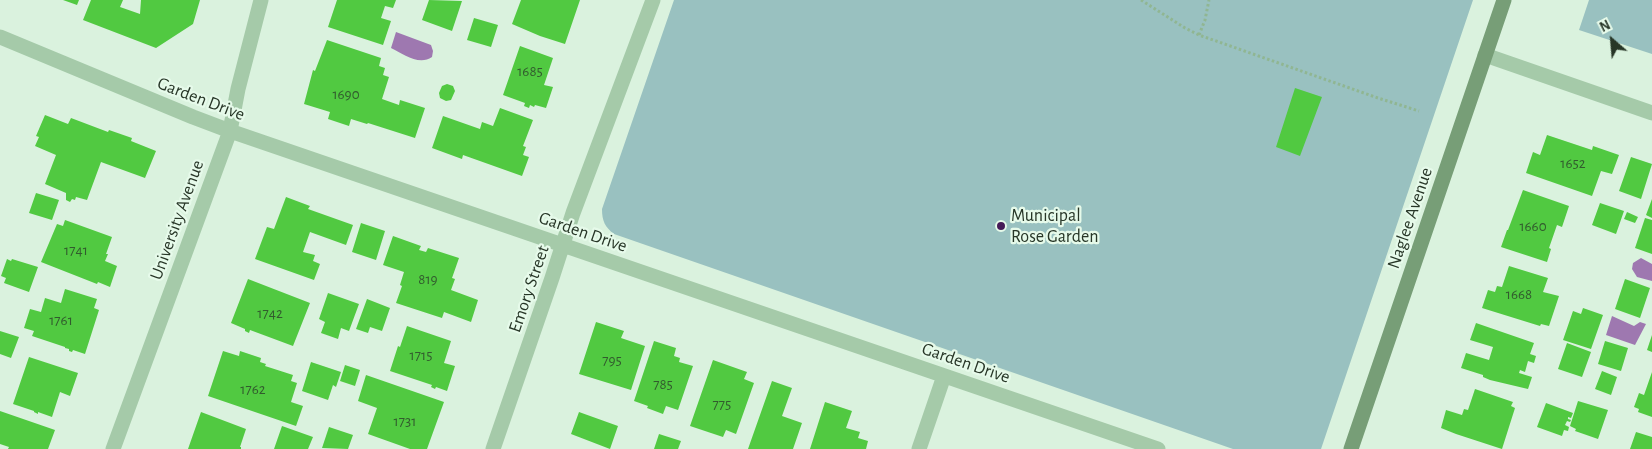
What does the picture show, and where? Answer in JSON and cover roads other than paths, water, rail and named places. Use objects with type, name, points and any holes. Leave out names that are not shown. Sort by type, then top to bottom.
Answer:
[{"type":"main road","name":"Naglee Avenue","points":[[1351,449],[1504,0]]},
{"type":"street","name":"University Avenue","points":[[113,449],[230,131],[238,89],[261,0]]},
{"type":"street","name":"Emory Street","points":[[492,449],[564,245],[573,213],[653,0]]},
{"type":"street","name":"Garden Drive","points":[[0,37],[230,131],[1158,449]]},
{"type":"street","points":[[1485,55],[1652,113]]},
{"type":"street","points":[[919,449],[944,376]]},
{"type":"place","name":"Municipal Rose Garden","points":[[1001,226]]}]
